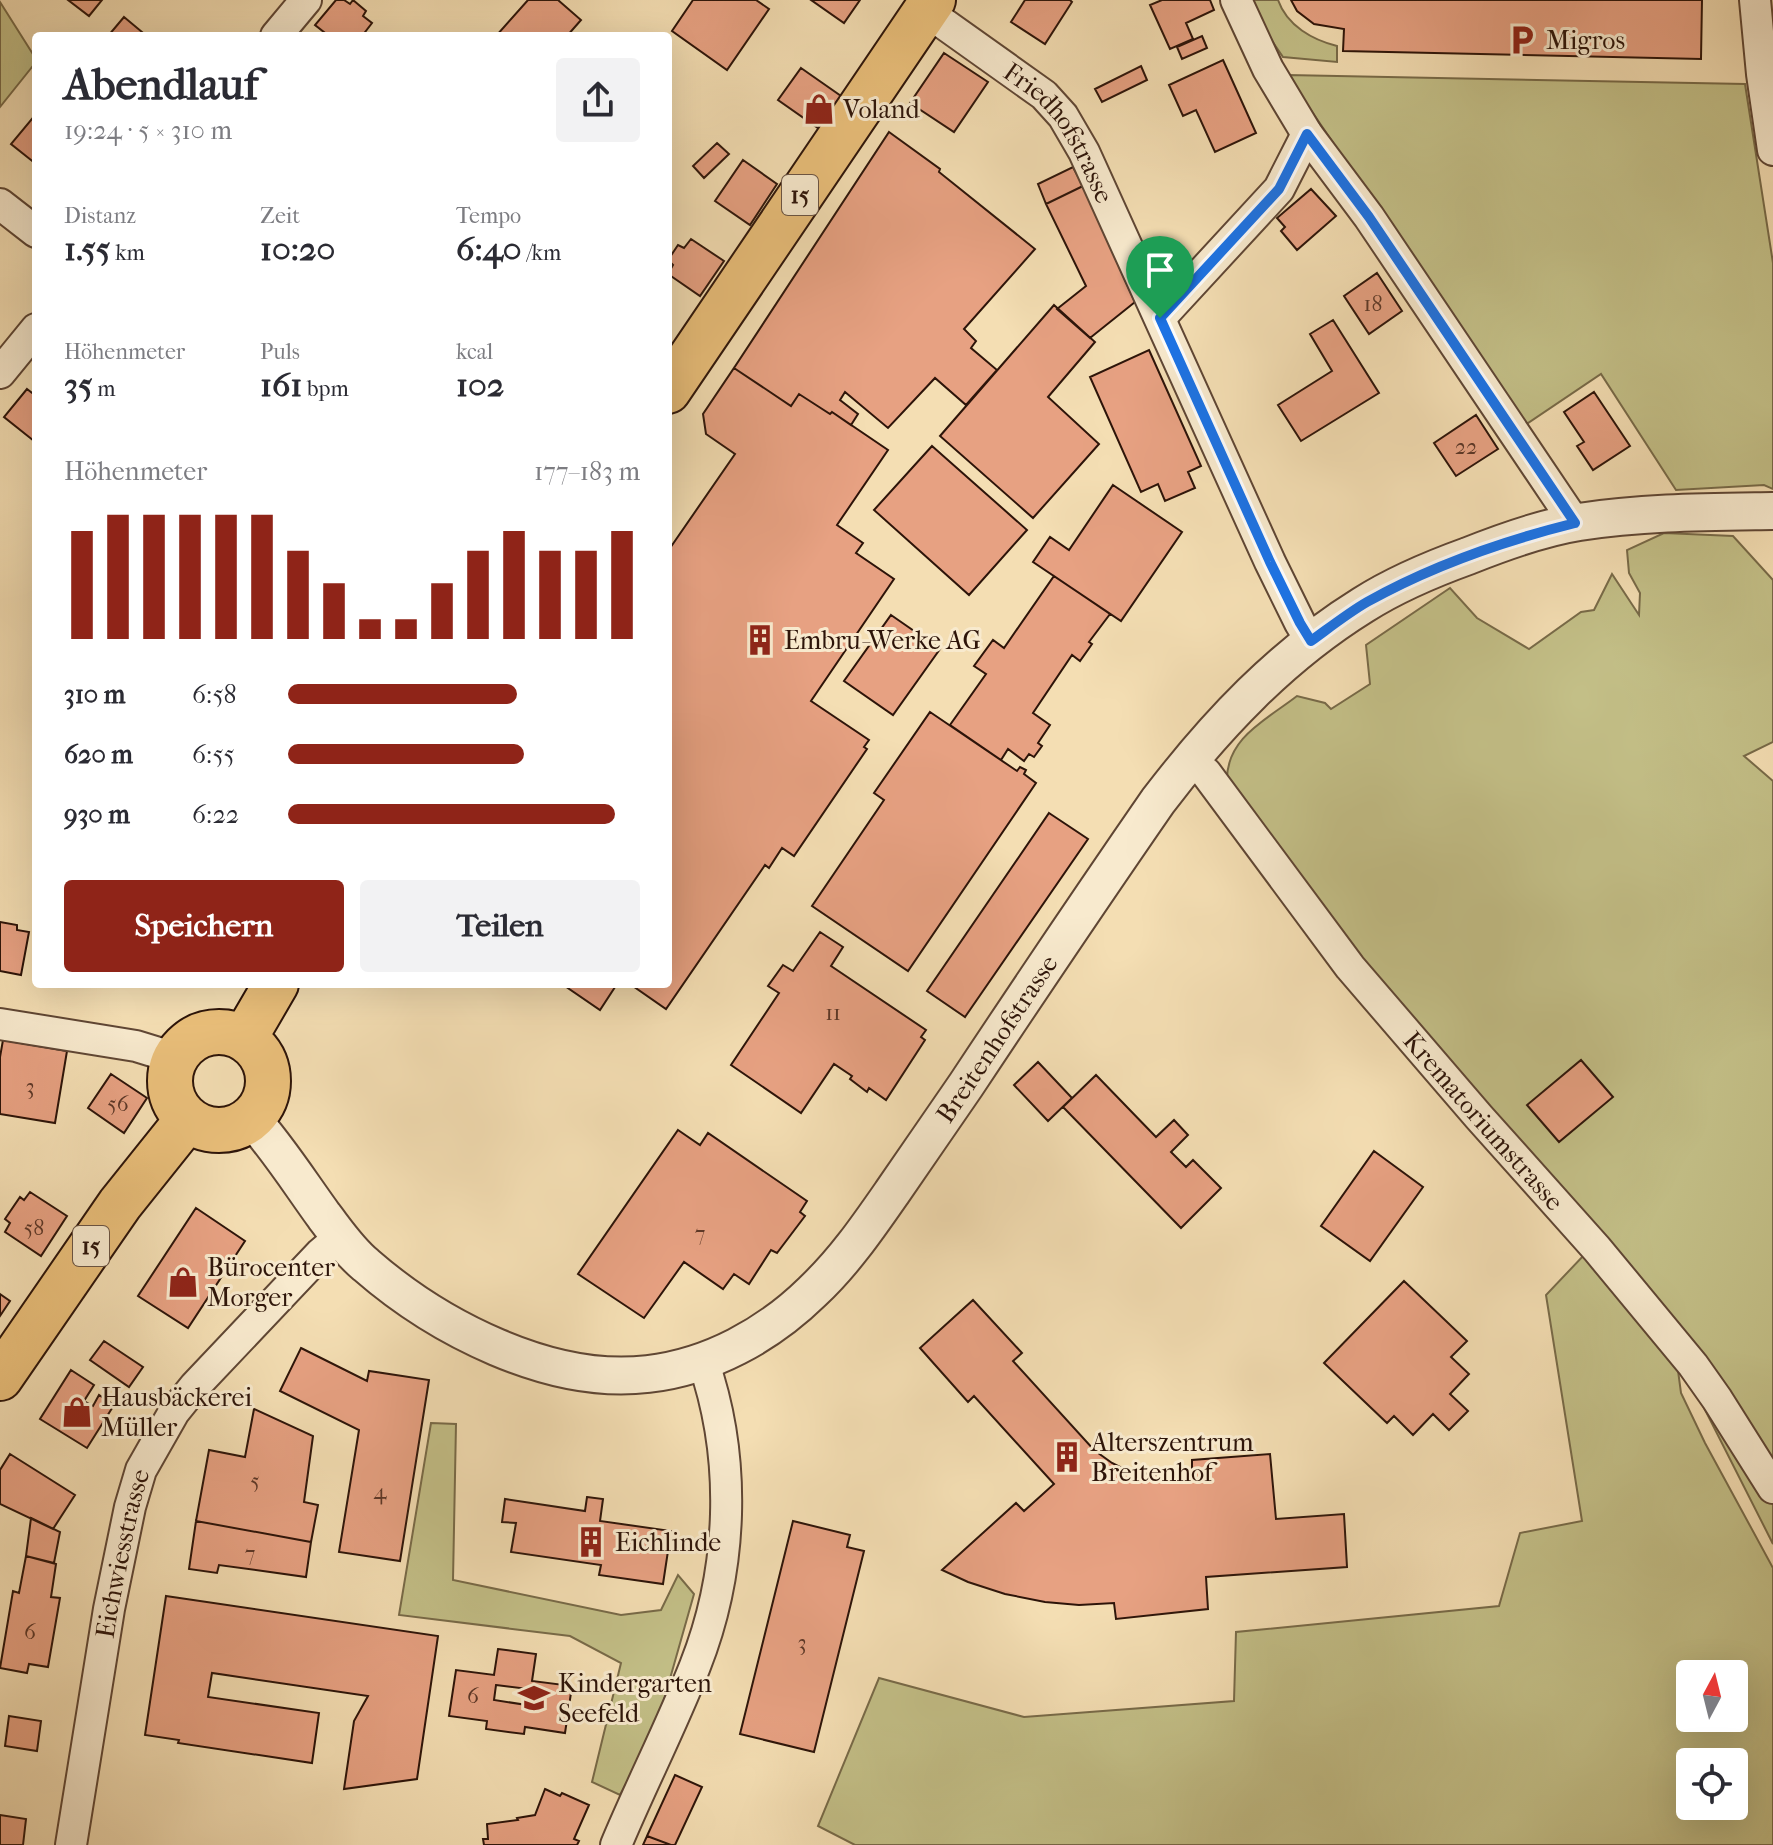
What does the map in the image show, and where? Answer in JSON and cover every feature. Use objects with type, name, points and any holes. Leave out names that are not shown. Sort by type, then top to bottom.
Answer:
[{"type":"main road","name":"15","points":[[672,385],[929,5]]},
{"type":"main road","points":[[244,1039],[274,988]]},
{"type":"main road","points":[[212,1032],[244,1039],[264,1062],[268,1082],[263,1101],[251,1118],[234,1127],[215,1130],[188,1119],[172,1097],[170,1071],[175,1058],[190,1041],[212,1032]]},
{"type":"main road","name":"15","points":[[0,1378],[120,1204],[188,1119]]},
{"type":"street","points":[[279,32],[306,0]]},
{"type":"street","points":[[1236,0],[1268,69],[1307,134],[1369,217],[1575,523]]},
{"type":"street","points":[[1755,0],[1773,150]]},
{"type":"street","name":"Friedhofstrasse","points":[[929,5],[1044,95],[1063,116],[1084,152],[1270,562],[1311,641]]},
{"type":"street","points":[[1160,318],[1279,189],[1307,134]]},
{"type":"street","points":[[0,204],[32,229]]},
{"type":"street","points":[[0,373],[32,334]]},
{"type":"street","name":"Breitenhofstrasse","points":[[251,1118],[362,1262],[420,1305],[486,1343],[517,1355],[578,1371],[610,1375],[645,1374],[703,1361],[758,1335],[784,1316],[810,1295],[856,1243],[1140,827],[1190,760],[1233,711],[1311,641],[1364,604],[1435,568],[1491,547],[1575,523],[1649,513],[1773,511]]},
{"type":"street","name":"Krematoriumstrasse","points":[[1190,760],[1206,773],[1350,967],[1597,1249],[1693,1365],[1773,1488]]},
{"type":"street","points":[[0,1024],[136,1046],[175,1058]]},
{"type":"street","name":"Eichwiesstrasse","points":[[71,1845],[109,1609],[130,1507],[141,1470],[174,1412],[195,1386],[320,1254],[340,1237]]},
{"type":"street","points":[[616,1845],[695,1665],[713,1609],[721,1566],[725,1536],[725,1471],[711,1382],[703,1361]]},
{"type":"shaded area","points":[[1249,0],[1278,0],[1294,24],[1319,40],[1337,46],[1337,62],[1283,57],[1261,25]]},
{"type":"shaded area","points":[[0,2],[32,53],[32,67],[0,107]]},
{"type":"shaded area","points":[[1287,75],[1745,84],[1773,263],[1773,489],[1764,485],[1676,490],[1601,374],[1525,425]]},
{"type":"shaded area","points":[[1664,533],[1733,536],[1773,580],[1773,742],[1744,756],[1773,781],[1773,1544],[1694,1388],[1293,875],[1227,781],[1233,753],[1250,731],[1297,696],[1325,703],[1331,709],[1370,684],[1366,645],[1450,588],[1477,618],[1529,649],[1581,612],[1594,610],[1612,574],[1639,615],[1640,593],[1629,573],[1627,550]]},
{"type":"shaded area","points":[[1585,1254],[1677,1363],[1681,1393],[1773,1568],[1773,1845],[855,1845],[818,1826],[879,1678],[1024,1717],[1234,1701],[1236,1632],[1499,1606],[1520,1533],[1582,1521],[1546,1295]]},
{"type":"shaded area","points":[[431,1423],[456,1424],[453,1580],[621,1615],[661,1610],[678,1575],[694,1594],[656,1728],[620,1795],[592,1782],[621,1663],[570,1636],[399,1615]]},
{"type":"building","points":[[68,0],[102,0],[89,16]]},
{"type":"building","points":[[336,0],[350,4],[353,0],[366,11],[363,16],[372,23],[365,32],[324,32],[315,25]]},
{"type":"building","points":[[528,0],[558,0],[581,20],[570,32],[500,32]]},
{"type":"building","points":[[693,0],[756,0],[769,9],[727,70],[672,31]]},
{"type":"building","points":[[811,0],[860,0],[844,23]]},
{"type":"building","points":[[1025,0],[1072,2],[1045,44],[1011,22]]},
{"type":"building","points":[[1162,0],[1210,0],[1214,10],[1186,23],[1193,39],[1170,49],[1150,5]]},
{"type":"building","name":"Migros","points":[[1291,0],[1702,0],[1701,59],[1343,51],[1344,29],[1314,24],[1297,11]]},
{"type":"building","points":[[124,17],[142,32],[111,32]]},
{"type":"building","points":[[1202,36],[1207,48],[1182,59],[1177,47]]},
{"type":"building","points":[[944,53],[988,82],[954,132],[910,103]]},
{"type":"building","points":[[1223,60],[1256,133],[1215,152],[1196,110],[1183,116],[1169,85]]},
{"type":"building","points":[[1141,66],[1147,80],[1102,102],[1095,89]]},
{"type":"building","points":[[801,68],[841,96],[818,128],[778,100]]},
{"type":"building","points":[[32,119],[32,161],[11,144]]},
{"type":"building","points":[[889,132],[940,169],[939,172],[1035,249],[964,329],[976,341],[971,348],[997,370],[966,405],[935,378],[888,428],[845,392],[840,400],[858,414],[851,425],[799,394],[791,406],[734,368]]},
{"type":"building","points":[[717,143],[729,154],[704,178],[693,166]]},
{"type":"building","points":[[743,160],[777,184],[750,225],[715,201]]},
{"type":"building","points":[[1073,167],[1083,186],[1046,204],[1038,184]]},
{"type":"building","points":[[1083,186],[1135,302],[1090,338],[1057,309],[1086,286],[1046,204]]},
{"type":"building","points":[[1311,189],[1336,216],[1297,250],[1281,231],[1285,227],[1277,218]]},
{"type":"building","points":[[691,239],[724,261],[700,296],[672,277],[672,254],[678,245],[684,248]]},
{"type":"building","points":[[1377,273],[1402,311],[1369,334],[1344,296]]},
{"type":"building","points":[[1054,305],[1095,342],[1048,397],[1099,444],[1033,518],[940,436]]},
{"type":"building","points":[[1333,320],[1379,393],[1301,441],[1278,405],[1332,371],[1310,334]]},
{"type":"building","points":[[1149,350],[1201,466],[1188,472],[1195,488],[1165,501],[1158,484],[1141,492],[1090,377]]},
{"type":"building","name":"Embru-Werke AG","points":[[734,368],[791,406],[799,394],[888,450],[837,525],[863,543],[856,553],[894,579],[811,701],[869,740],[864,747],[867,749],[794,856],[782,848],[769,868],[765,865],[666,1009],[636,988],[672,988],[672,545],[735,454],[706,434],[703,414]]},
{"type":"building","points":[[27,389],[32,393],[32,439],[4,417]]},
{"type":"building","points":[[1594,392],[1630,446],[1593,470],[1577,446],[1584,442],[1564,412]]},
{"type":"building","points":[[1476,415],[1498,449],[1456,476],[1434,443]]},
{"type":"building","points":[[932,446],[1027,530],[969,595],[874,510]]},
{"type":"building","points":[[1113,485],[1182,532],[1121,621],[1033,562],[1050,537],[1069,550]]},
{"type":"building","points":[[1054,576],[1110,614],[1089,642],[1092,644],[1080,661],[1072,655],[1033,713],[1050,725],[1038,743],[1042,746],[1034,757],[1029,754],[1024,761],[1008,749],[1001,760],[950,725],[986,674],[974,666],[993,640],[1004,648]]},
{"type":"building","points":[[891,615],[940,649],[893,715],[844,681]]},
{"type":"building","points":[[930,712],[1017,771],[1020,767],[1026,770],[1024,774],[1036,783],[908,971],[812,906],[884,800],[874,793]]},
{"type":"building","points":[[1049,813],[1088,839],[965,1017],[927,991]]},
{"type":"building","points":[[0,922],[17,925],[17,930],[29,932],[21,975],[0,971]]},
{"type":"building","points":[[820,932],[843,947],[831,966],[926,1030],[921,1037],[925,1040],[886,1100],[869,1088],[867,1092],[850,1079],[852,1076],[834,1064],[801,1113],[731,1065],[779,993],[768,986],[783,965],[793,971]]},
{"type":"building","points":[[568,988],[614,988],[600,1010]]},
{"type":"building","points":[[3,1040],[67,1051],[55,1123],[0,1114]]},
{"type":"building","points":[[1581,1060],[1613,1097],[1559,1142],[1527,1105]]},
{"type":"building","points":[[1038,1062],[1072,1098],[1048,1121],[1014,1085]]},
{"type":"building","points":[[111,1074],[147,1098],[124,1133],[88,1108]]},
{"type":"building","points":[[1096,1075],[1156,1137],[1174,1120],[1188,1135],[1171,1152],[1186,1167],[1193,1160],[1221,1188],[1181,1228],[1063,1107]]},
{"type":"building","points":[[678,1130],[700,1145],[708,1133],[807,1201],[800,1212],[805,1216],[777,1253],[771,1250],[749,1284],[734,1274],[723,1289],[684,1262],[644,1318],[578,1274]]},
{"type":"building","points":[[1374,1151],[1423,1187],[1370,1261],[1321,1226]]},
{"type":"building","points":[[30,1192],[67,1216],[41,1256],[5,1232],[10,1223],[5,1219],[20,1197],[24,1200]]},
{"type":"building","name":"Bürocenter Morger","points":[[196,1208],[245,1241],[188,1328],[138,1296]]},
{"type":"building","points":[[1404,1281],[1467,1341],[1451,1357],[1469,1374],[1450,1394],[1468,1411],[1449,1430],[1433,1414],[1413,1435],[1394,1416],[1387,1423],[1324,1363]]},
{"type":"building","points":[[0,1294],[10,1301],[0,1316]]},
{"type":"building","name":"Alterszentrum Breitenhof","points":[[973,1300],[1022,1353],[1013,1361],[1094,1450],[1112,1463],[1126,1470],[1162,1476],[1192,1472],[1192,1460],[1270,1454],[1276,1519],[1344,1514],[1347,1567],[1206,1577],[1208,1609],[1116,1619],[1114,1603],[1079,1605],[1045,1602],[1005,1594],[942,1570],[1016,1503],[1024,1511],[1054,1484],[974,1396],[968,1402],[920,1348]]},
{"type":"building","points":[[104,1341],[143,1367],[129,1387],[90,1360]]},
{"type":"building","points":[[301,1348],[367,1381],[369,1371],[429,1380],[400,1561],[339,1552],[359,1430],[280,1391]]},
{"type":"building","name":"Hausbäckerei Müller","points":[[71,1370],[94,1385],[84,1401],[93,1406],[99,1395],[114,1405],[87,1448],[40,1419]]},
{"type":"building","points":[[254,1409],[313,1436],[304,1502],[318,1505],[311,1542],[196,1521],[209,1450],[245,1457]]},
{"type":"building","points":[[10,1454],[75,1495],[53,1529],[0,1504],[0,1470]]},
{"type":"building","name":"Eichlinde","points":[[587,1497],[603,1499],[600,1521],[671,1531],[663,1584],[599,1575],[601,1565],[511,1552],[516,1523],[502,1522],[505,1499],[585,1511]]},
{"type":"building","points":[[31,1518],[60,1532],[54,1563],[26,1556]]},
{"type":"building","points":[[196,1521],[311,1542],[306,1577],[219,1565],[217,1573],[189,1569]]},
{"type":"building","points":[[793,1521],[850,1535],[847,1547],[864,1551],[814,1752],[740,1734]]},
{"type":"building","points":[[26,1556],[56,1564],[51,1597],[60,1598],[48,1667],[29,1664],[27,1673],[0,1668],[13,1591],[19,1593]]},
{"type":"building","points":[[166,1596],[438,1636],[417,1779],[344,1789],[354,1721],[368,1696],[212,1673],[208,1697],[319,1713],[312,1763],[178,1743],[179,1740],[145,1735]]},
{"type":"building","points":[[498,1649],[536,1654],[532,1681],[572,1686],[565,1733],[525,1727],[524,1734],[486,1729],[487,1721],[449,1716],[456,1670],[494,1675]],"holes":[[[496,1685],[529,1689],[527,1705],[494,1700]]]},
{"type":"building","points":[[9,1716],[41,1721],[37,1751],[5,1746]]},
{"type":"building","points":[[675,1775],[702,1787],[675,1845],[671,1845],[647,1836]]},
{"type":"building","points":[[545,1789],[589,1805],[574,1839],[579,1841],[577,1845],[484,1845],[483,1839],[488,1839],[487,1824],[535,1815]]},
{"type":"building","points":[[0,1815],[26,1819],[23,1845],[0,1845]]},
{"type":"building","points":[[647,1836],[671,1845],[643,1845]]},
{"type":"place","name":"Migros","points":[[1522,40]]},
{"type":"place","name":"Voland","points":[[819,109]]},
{"type":"place","name":"Embru-Werke AG","points":[[760,640]]},
{"type":"place","name":"Bürocenter Morger","points":[[183,1282]]},
{"type":"place","name":"Hausbäckerei Müller","points":[[77,1412]]},
{"type":"place","name":"Alterszentrum Breitenhof","points":[[1067,1457]]},
{"type":"place","name":"Eichlinde","points":[[591,1542]]},
{"type":"place","name":"Kindergarten Seefeld","points":[[534,1698]]},
{"type":"route","points":[[1307,134],[1369,217],[1575,523],[1524,536],[1435,568],[1364,604],[1311,641],[1270,562],[1160,318],[1279,189],[1307,134]]}]
